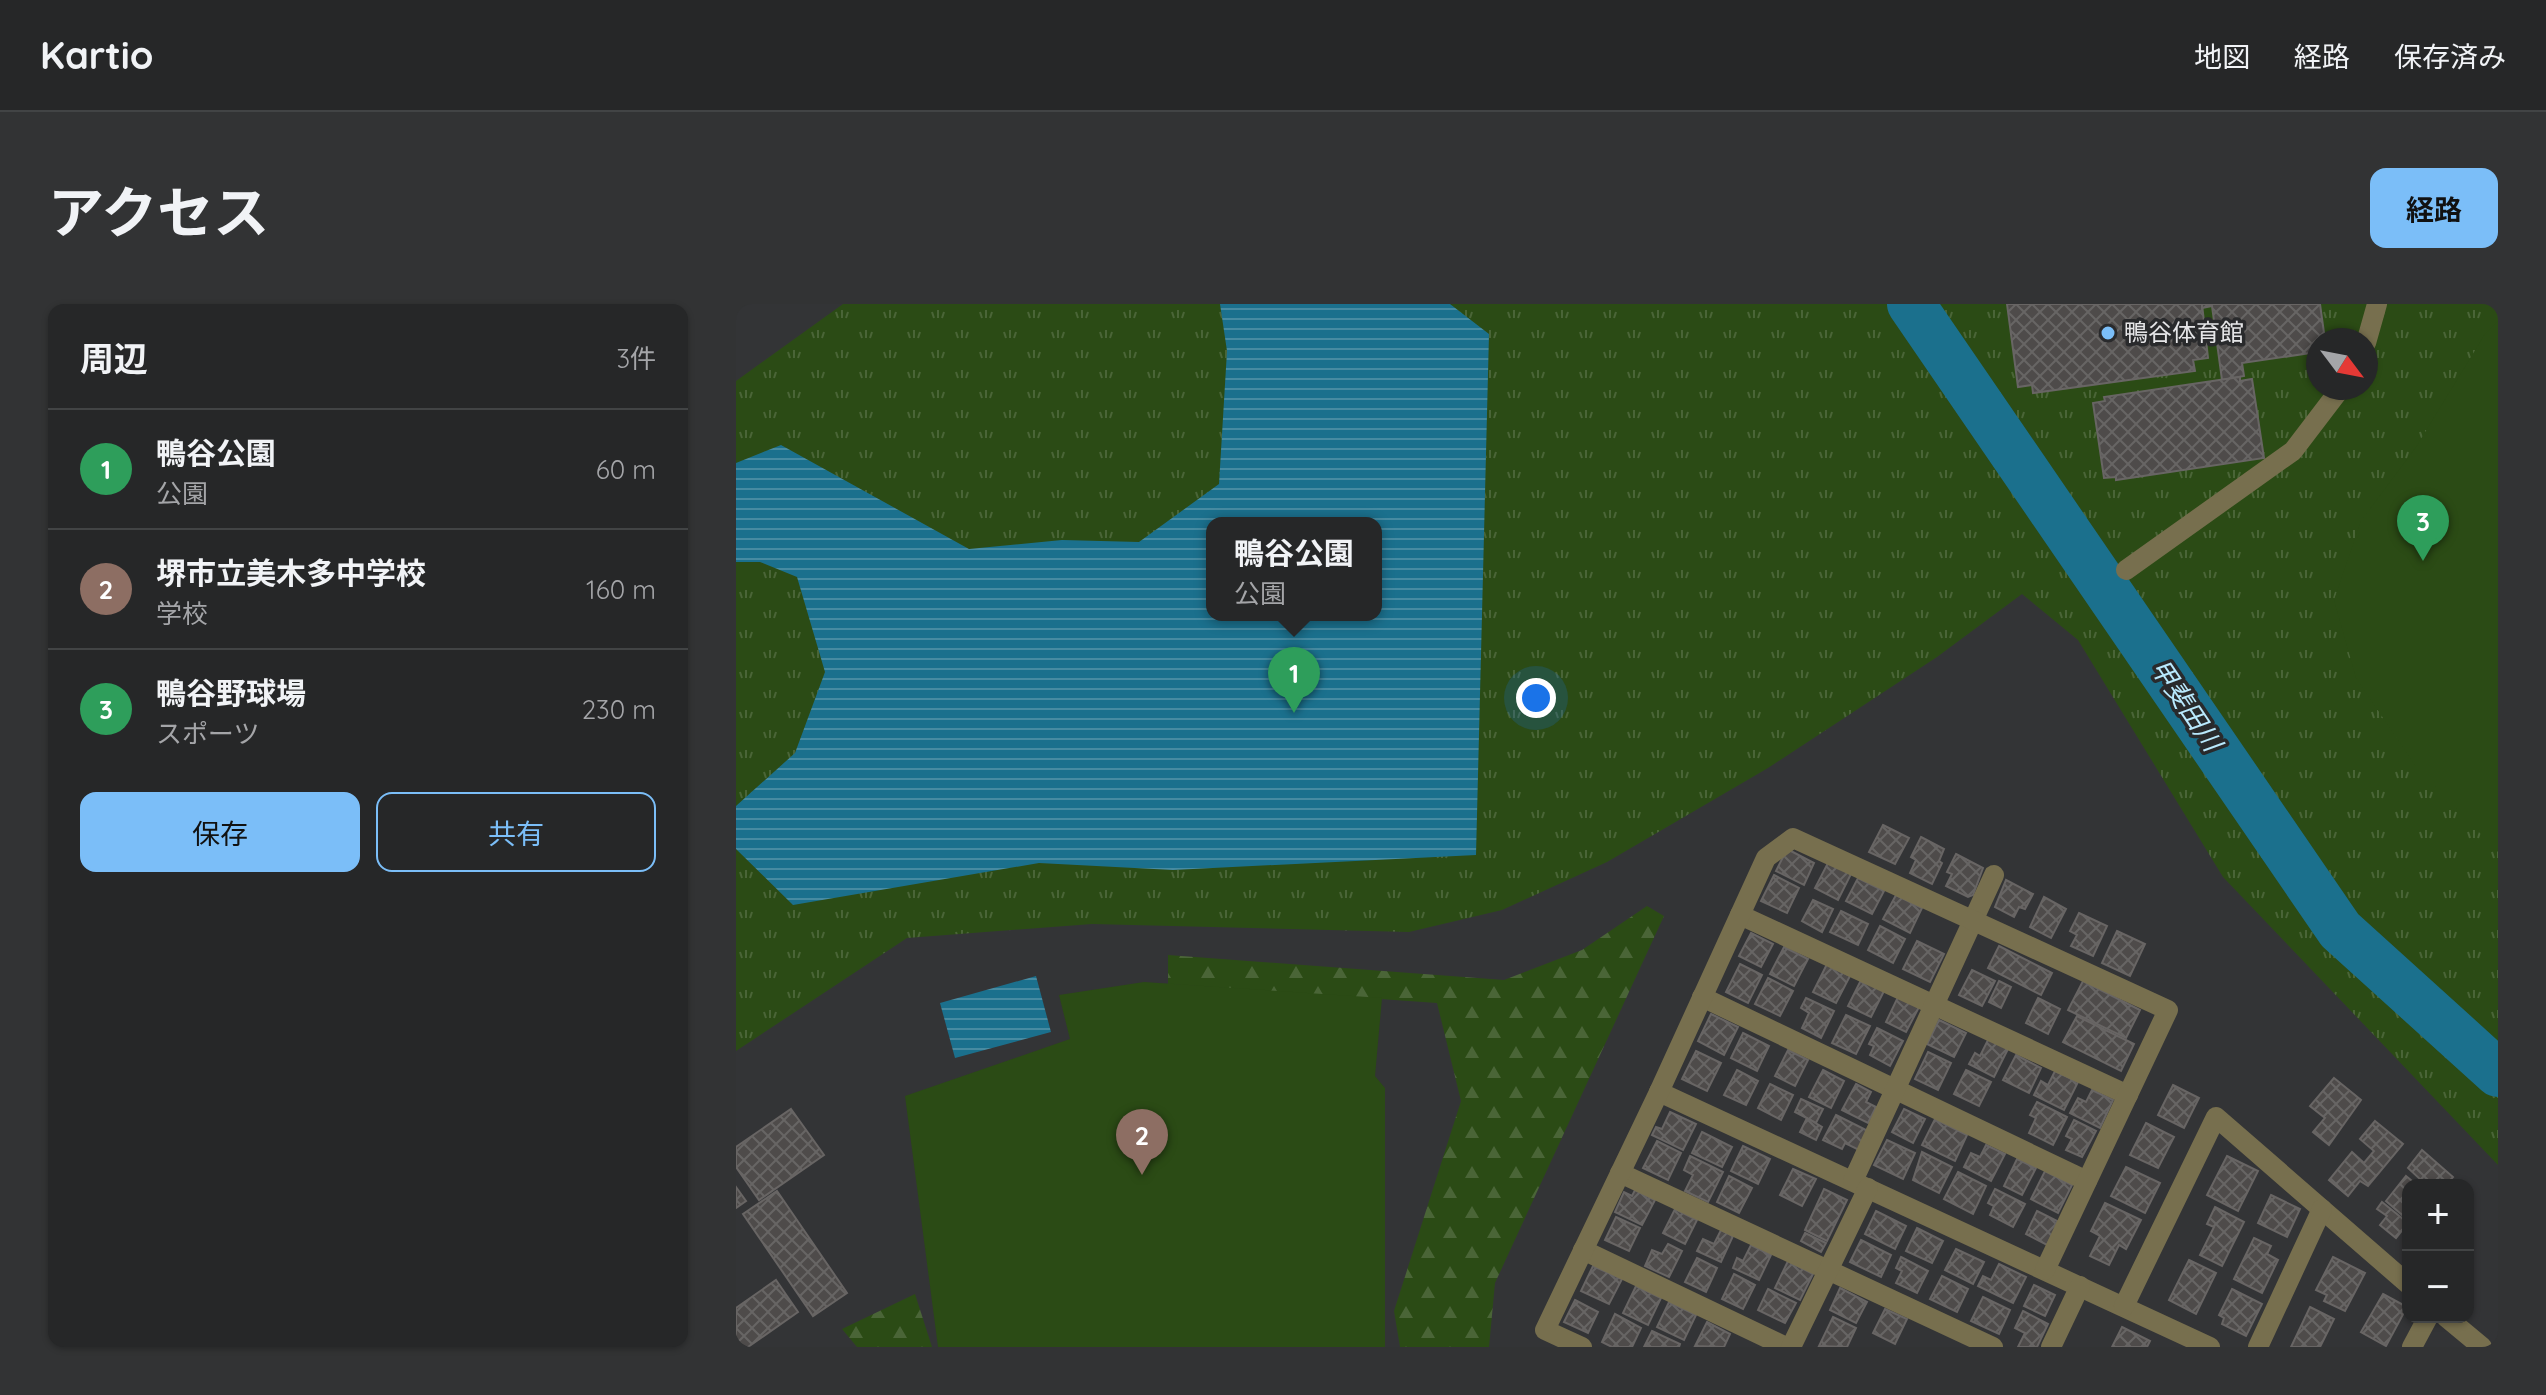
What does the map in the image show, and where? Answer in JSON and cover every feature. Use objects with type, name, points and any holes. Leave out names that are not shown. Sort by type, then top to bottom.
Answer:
[{"type":"street","points":[[2370,328],[2377,304]]},
{"type":"street","points":[[2126,570],[2293,451],[2332,400]]},
{"type":"street","points":[[1582,1347],[1545,1330],[1766,858],[1793,838],[2168,1010],[2045,1270]]},
{"type":"street","points":[[1583,1250],[1789,1347],[1828,1271],[1895,1088],[1994,875]]},
{"type":"street","points":[[1740,915],[2128,1095]]},
{"type":"street","points":[[1702,997],[2087,1181]]},
{"type":"street","points":[[1659,1092],[2210,1347]]},
{"type":"street","points":[[2124,1306],[2216,1117],[2402,1279]]},
{"type":"street","points":[[1620,1173],[1993,1347]]},
{"type":"street","points":[[2258,1347],[2322,1209]]},
{"type":"street","points":[[2051,1347],[2080,1286]]},
{"type":"street","points":[[2412,1347],[2425,1323]]},
{"type":"street","points":[[2453,1323],[2482,1347]]},
{"type":"green space","points":[[843,304],[2498,304],[2498,1165],[2223,877],[2078,640],[2022,594],[1937,657],[1768,768],[1607,862],[1502,910],[1409,932],[1092,924],[907,938],[736,1051],[736,381]]},
{"type":"green space","points":[[2498,321],[2498,852],[2415,765],[2356,678],[2334,600],[2361,521],[2416,447],[2485,334]]},
{"type":"green space","points":[[1647,906],[1664,916],[1495,1283],[1489,1347],[1400,1347],[1394,1311],[1461,1101],[1437,1003],[1168,984],[1168,955],[1504,980],[1582,950]]},
{"type":"green space","points":[[1144,982],[1382,998],[1375,1076],[1385,1088],[1385,1347],[938,1347],[905,1096],[1070,1039],[1059,995]]},
{"type":"green space","points":[[915,1294],[932,1347],[857,1347],[842,1329]]},
{"type":"water","points":[[1220,304],[1450,304],[1489,334],[1476,855],[1173,870],[1039,863],[793,905],[736,849],[736,806],[795,753],[825,672],[797,577],[760,562],[736,562],[736,463],[781,445],[969,549],[1062,540],[1139,542],[1219,484],[1227,351]]},
{"type":"water","points":[[1036,976],[1051,1032],[955,1058],[940,1003]]},
{"type":"building","name":"鴨谷体育館","points":[[2007,304],[2202,304],[2208,358],[2193,360],[2195,371],[2033,393],[2032,385],[2018,387]]},
{"type":"building","points":[[2202,304],[2320,304],[2323,328],[2306,328],[2306,354],[2242,363],[2244,376],[2222,380],[2212,306],[2202,308]]},
{"type":"building","points":[[2240,377],[2240,381],[2252,379],[2264,458],[2116,480],[2116,477],[2104,478],[2093,403],[2105,401],[2104,397]]},
{"type":"building","points":[[1883,825],[1909,838],[1895,864],[1869,852]]},
{"type":"building","points":[[1921,837],[1944,849],[1939,861],[1942,863],[1932,884],[1910,873],[1916,860],[1911,857]]},
{"type":"building","points":[[1787,849],[1814,863],[1804,885],[1776,871]]},
{"type":"building","points":[[1956,854],[1983,868],[1973,895],[1968,897],[1946,886],[1952,874],[1947,872]]},
{"type":"building","points":[[1829,861],[1852,872],[1838,900],[1815,888]]},
{"type":"building","points":[[1774,875],[1799,888],[1787,913],[1761,901]]},
{"type":"building","points":[[1858,878],[1884,891],[1872,914],[1846,901]]},
{"type":"building","points":[[2006,880],[2033,894],[2025,909],[2019,907],[2014,917],[1995,907]]},
{"type":"building","points":[[1896,895],[1922,908],[1910,933],[1883,919]]},
{"type":"building","points":[[2044,897],[2066,909],[2051,938],[2030,927]]},
{"type":"building","points":[[1813,900],[1833,909],[1822,932],[1802,921]]},
{"type":"building","points":[[1841,911],[1868,924],[1858,945],[1830,932]]},
{"type":"building","points":[[2079,913],[2107,926],[2093,956],[2071,946],[2077,935],[2070,931]]},
{"type":"building","points":[[1880,926],[1905,939],[1893,963],[1868,950]]},
{"type":"building","points":[[2117,931],[2145,944],[2130,976],[2102,963]]},
{"type":"building","points":[[1751,933],[1773,944],[1761,967],[1739,956]]},
{"type":"building","points":[[1917,941],[1944,954],[1930,982],[1903,969]]},
{"type":"building","points":[[1999,946],[2052,973],[2041,995],[1988,968]]},
{"type":"building","points":[[1784,947],[1808,959],[1794,986],[1770,974]]},
{"type":"building","points":[[1740,964],[1762,975],[1748,1003],[1726,992]]},
{"type":"building","points":[[1827,964],[1850,976],[1836,1003],[1813,992]]},
{"type":"building","points":[[1972,970],[1995,981],[1982,1006],[1959,995]]},
{"type":"building","points":[[1768,978],[1793,991],[1780,1016],[1755,1004]]},
{"type":"building","points":[[1861,980],[1884,991],[1871,1017],[1848,1006]]},
{"type":"building","points":[[1999,981],[2011,987],[2001,1008],[1989,1002]]},
{"type":"building","points":[[2083,981],[2140,1010],[2126,1038],[2068,1010]]},
{"type":"building","points":[[1898,997],[1919,1007],[1906,1032],[1886,1022]]},
{"type":"building","points":[[1806,998],[1834,1011],[1821,1038],[1802,1028],[1809,1013],[1801,1008]]},
{"type":"building","points":[[2038,998],[2060,1009],[2048,1034],[2026,1023]]},
{"type":"building","points":[[1711,1014],[1738,1027],[1724,1055],[1698,1041]]},
{"type":"building","points":[[1846,1015],[1870,1026],[1856,1054],[1832,1043]]},
{"type":"building","points":[[2077,1016],[2134,1044],[2121,1071],[2063,1042]]},
{"type":"building","points":[[1939,1020],[1966,1033],[1954,1057],[1927,1044]]},
{"type":"building","points":[[1877,1028],[1903,1041],[1890,1066],[1870,1055],[1874,1046],[1869,1044]]},
{"type":"building","points":[[1743,1033],[1769,1046],[1757,1071],[1731,1058]]},
{"type":"building","points":[[1989,1038],[2009,1047],[1994,1077],[1969,1064],[1975,1053],[1980,1056]]},
{"type":"building","points":[[1788,1050],[1808,1060],[1795,1086],[1775,1076]]},
{"type":"building","points":[[1696,1051],[1721,1063],[1707,1091],[1682,1079]]},
{"type":"building","points":[[1928,1052],[1951,1063],[1938,1090],[1915,1079]]},
{"type":"building","points":[[2016,1055],[2041,1068],[2029,1093],[2003,1080]]},
{"type":"building","points":[[1737,1070],[1758,1081],[1746,1105],[1724,1095]]},
{"type":"building","points":[[1823,1070],[1844,1081],[1831,1108],[1809,1097]]},
{"type":"building","points":[[1966,1070],[1991,1082],[1979,1106],[1954,1094]]},
{"type":"building","points":[[2055,1071],[2078,1082],[2064,1110],[2034,1095],[2041,1081],[2048,1085]]},
{"type":"building","points":[[2334,1078],[2361,1100],[2329,1145],[2313,1132],[2325,1118],[2310,1106]]},
{"type":"building","points":[[1770,1084],[1793,1095],[1781,1120],[1758,1108]]},
{"type":"building","points":[[1856,1084],[1871,1092],[1866,1102],[1876,1107],[1868,1123],[1842,1110]]},
{"type":"building","points":[[2173,1085],[2199,1098],[2184,1128],[2158,1115]]},
{"type":"building","points":[[2092,1090],[2113,1100],[2100,1128],[2070,1113],[2078,1098],[2086,1102]]},
{"type":"building","points":[[1801,1099],[1823,1109],[1816,1123],[1795,1112]]},
{"type":"building","points":[[2037,1102],[2067,1117],[2053,1145],[2029,1133],[2036,1118],[2030,1115]]},
{"type":"building","points":[[791,1109],[824,1155],[759,1200],[736,1167],[736,1147]]},
{"type":"building","points":[[1904,1109],[1925,1119],[1913,1143],[1892,1132]]},
{"type":"building","points":[[1670,1112],[1696,1124],[1683,1150],[1652,1135],[1656,1127],[1662,1129]]},
{"type":"building","points":[[1836,1115],[1868,1131],[1859,1150],[1845,1143],[1842,1149],[1823,1140]]},
{"type":"building","points":[[1807,1118],[1822,1127],[1816,1140],[1800,1132]]},
{"type":"building","points":[[1935,1119],[1967,1135],[1955,1161],[1922,1145]]},
{"type":"building","points":[[2074,1120],[2096,1131],[2082,1157],[2066,1150],[2072,1139],[2066,1136]]},
{"type":"building","points":[[2375,1121],[2403,1144],[2368,1186],[2360,1181],[2348,1196],[2329,1180],[2352,1152],[2364,1163],[2374,1151],[2360,1139]]},
{"type":"building","points":[[2146,1123],[2174,1137],[2158,1168],[2130,1155]]},
{"type":"building","points":[[1702,1132],[1732,1147],[1722,1167],[1692,1153]]},
{"type":"building","points":[[1887,1140],[1915,1153],[1903,1179],[1874,1165]]},
{"type":"building","points":[[1657,1141],[1681,1153],[1668,1180],[1643,1168]]},
{"type":"building","points":[[1986,1145],[2005,1154],[1991,1181],[1964,1167],[1971,1153],[1980,1157]]},
{"type":"building","points":[[1743,1146],[1770,1159],[1758,1184],[1731,1171]]},
{"type":"building","points":[[2422,1150],[2453,1177],[2420,1179],[2408,1168]]},
{"type":"building","points":[[1922,1152],[1952,1167],[1939,1193],[1913,1180]]},
{"type":"building","points":[[1690,1156],[1723,1172],[1708,1202],[1685,1191],[1693,1175],[1684,1170]]},
{"type":"building","points":[[2227,1156],[2258,1171],[2238,1211],[2207,1195]]},
{"type":"building","points":[[2017,1159],[2036,1168],[2022,1195],[2004,1186]]},
{"type":"building","points":[[2126,1167],[2160,1183],[2145,1213],[2111,1196]]},
{"type":"building","points":[[1793,1169],[1816,1179],[1802,1206],[1780,1195]]},
{"type":"building","points":[[2045,1171],[2072,1185],[2058,1213],[2031,1199]]},
{"type":"building","points":[[1958,1172],[1986,1186],[1973,1214],[1944,1199]]},
{"type":"building","points":[[1729,1176],[1752,1188],[1739,1213],[1717,1202]]},
{"type":"building","points":[[2402,1181],[2402,1215],[2386,1201]]},
{"type":"building","points":[[736,1187],[746,1201],[736,1208]]},
{"type":"building","points":[[1824,1189],[1847,1200],[1827,1241],[1805,1230]]},
{"type":"building","points":[[1995,1189],[2025,1204],[2013,1227],[1990,1215],[1994,1206],[1988,1203]]},
{"type":"building","points":[[1635,1190],[1655,1200],[1642,1225],[1615,1212],[1624,1192],[1632,1196]]},
{"type":"building","points":[[777,1191],[847,1293],[813,1316],[743,1214]]},
{"type":"building","points":[[2271,1195],[2300,1209],[2287,1237],[2258,1223]]},
{"type":"building","points":[[2382,1202],[2402,1218],[2402,1230],[2396,1238],[2380,1225],[2387,1216],[2377,1209]]},
{"type":"building","points":[[2105,1203],[2141,1220],[2126,1249],[2119,1245],[2109,1265],[2090,1256],[2100,1236],[2091,1231]]},
{"type":"building","points":[[2215,1207],[2244,1222],[2222,1266],[2200,1255],[2214,1227],[2207,1224]]},
{"type":"building","points":[[1675,1209],[1697,1220],[1685,1244],[1663,1233]]},
{"type":"building","points":[[1876,1211],[1906,1226],[1895,1249],[1865,1234]]},
{"type":"building","points":[[2037,1211],[2059,1222],[2047,1245],[2026,1234]]},
{"type":"building","points":[[1616,1217],[1640,1228],[1629,1251],[1605,1240]]},
{"type":"building","points":[[1917,1228],[1943,1241],[1932,1263],[1906,1251]]},
{"type":"building","points":[[1721,1230],[1733,1236],[1721,1262],[1697,1251],[1703,1239],[1714,1244]]},
{"type":"building","points":[[1805,1233],[1826,1243],[1821,1252],[1801,1241]]},
{"type":"building","points":[[2254,1238],[2271,1246],[2267,1254],[2278,1260],[2262,1293],[2234,1279]]},
{"type":"building","points":[[1861,1240],[1891,1255],[1881,1277],[1850,1262]]},
{"type":"building","points":[[1668,1244],[1682,1251],[1669,1277],[1645,1266],[1652,1250],[1662,1254]]},
{"type":"building","points":[[1751,1245],[1771,1255],[1759,1280],[1733,1268],[1737,1258],[1743,1261]]},
{"type":"building","points":[[1956,1249],[1984,1262],[1973,1284],[1945,1270]]},
{"type":"building","points":[[1901,1257],[1928,1271],[1917,1293],[1896,1283],[1902,1271],[1896,1268]]},
{"type":"building","points":[[2333,1257],[2365,1273],[2345,1311],[2324,1301],[2327,1295],[2316,1290]]},
{"type":"building","points":[[1697,1258],[1717,1268],[1706,1292],[1685,1282]]},
{"type":"building","points":[[2189,1260],[2216,1273],[2196,1314],[2169,1300]]},
{"type":"building","points":[[1788,1261],[1813,1274],[1800,1300],[1775,1288]]},
{"type":"building","points":[[1999,1264],[2026,1277],[2013,1303],[1978,1286],[1983,1276],[1991,1280]]},
{"type":"building","points":[[1593,1266],[1622,1279],[1609,1304],[1581,1291]]},
{"type":"building","points":[[1734,1274],[1755,1285],[1743,1309],[1722,1299]]},
{"type":"building","points":[[1942,1276],[1968,1289],[1957,1312],[1930,1299]]},
{"type":"building","points":[[776,1280],[798,1312],[748,1347],[736,1347],[736,1308]]},
{"type":"building","points":[[2034,1285],[2055,1295],[2045,1316],[2024,1306]]},
{"type":"building","points":[[1636,1286],[1661,1298],[1648,1325],[1623,1313]]},
{"type":"building","points":[[1840,1288],[1867,1302],[1856,1323],[1830,1310]]},
{"type":"building","points":[[1768,1289],[1796,1303],[1785,1323],[1758,1310]]},
{"type":"building","points":[[2232,1289],[2262,1304],[2246,1336],[2222,1324],[2224,1318],[2219,1315]]},
{"type":"building","points":[[2383,1294],[2402,1304],[2402,1316],[2386,1346],[2361,1332]]},
{"type":"building","points":[[1983,1297],[2010,1310],[1999,1334],[1971,1321]]},
{"type":"building","points":[[1575,1300],[1598,1312],[1588,1333],[1564,1322]]},
{"type":"building","points":[[1669,1302],[1696,1315],[1684,1340],[1657,1327]]},
{"type":"building","points":[[2310,1307],[2334,1319],[2320,1347],[2291,1347]]},
{"type":"building","points":[[1885,1309],[1907,1319],[1895,1344],[1873,1333]]},
{"type":"building","points":[[2023,1311],[2048,1324],[2037,1347],[2018,1347],[2025,1333],[2015,1328]]},
{"type":"building","points":[[1615,1314],[1641,1328],[1632,1347],[1612,1347],[1602,1342]]},
{"type":"building","points":[[1833,1317],[1856,1328],[1847,1347],[1819,1346]]},
{"type":"building","points":[[1707,1322],[1730,1334],[1724,1347],[1695,1346]]},
{"type":"building","points":[[2122,1327],[2150,1341],[2147,1347],[2112,1347]]},
{"type":"building","points":[[1652,1331],[1680,1344],[1679,1347],[1644,1347]]},
{"type":"waterway","name":"甲斐田川","points":[[1911,304],[2340,930],[2498,1073]]},
{"type":"place","name":"鴨谷体育館","points":[[2108,333]]},
{"type":"place","name":"鴨谷野球場","points":[[2423,561]]},
{"type":"place","name":"鴨谷公園","points":[[1294,713]]},
{"type":"place","name":"堺市立美木多中学校","points":[[1142,1175]]}]
